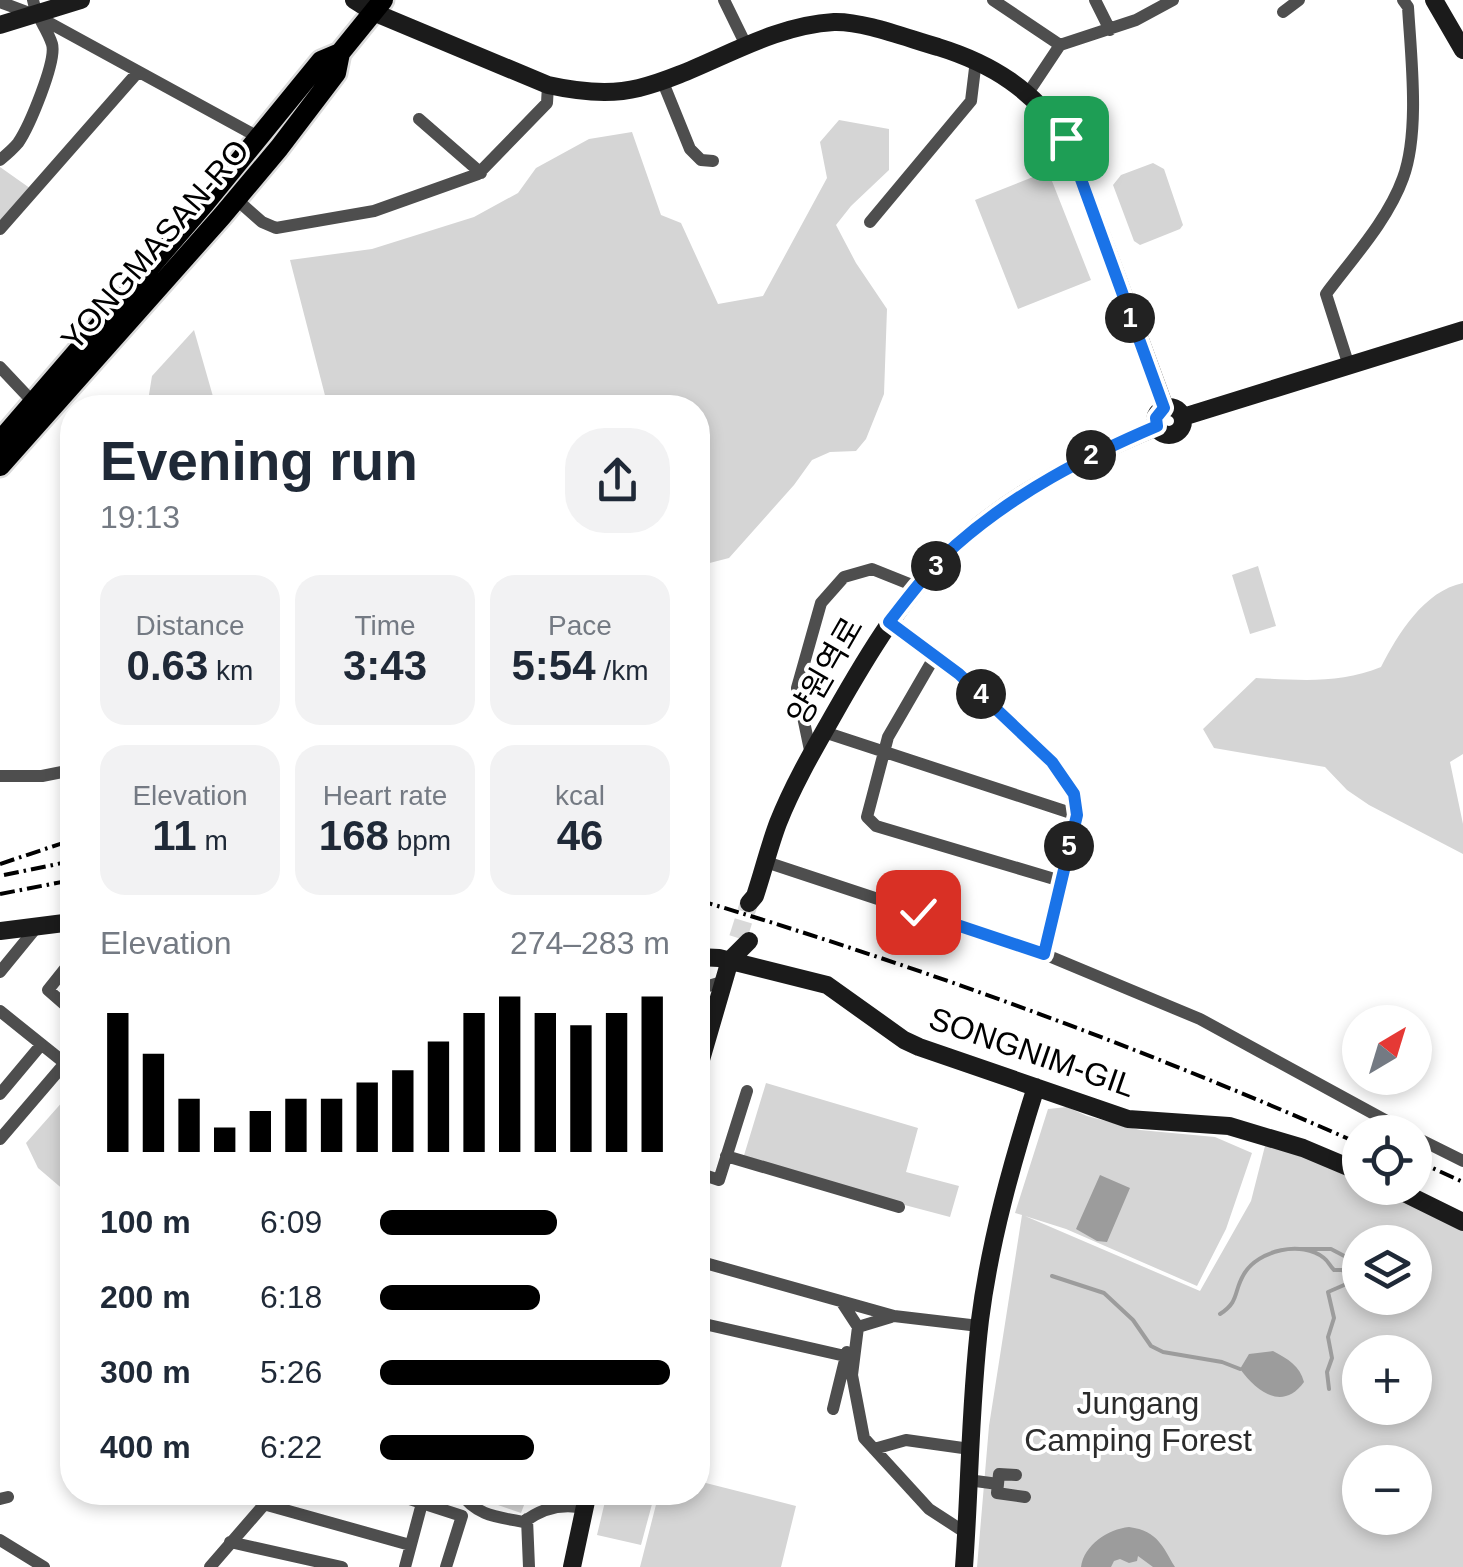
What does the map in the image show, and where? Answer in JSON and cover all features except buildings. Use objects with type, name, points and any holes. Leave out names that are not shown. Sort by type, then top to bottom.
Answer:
[{"type":"main road","name":"YONGMASAN-RO","points":[[2,459],[32,401],[320,62],[340,53],[378,6]]},
{"type":"main road","name":"YONGMASAN-RO","points":[[2,459],[236,199],[336,73],[340,53]]},
{"type":"street","points":[[0,25],[34,8],[81,0]]},
{"type":"street","points":[[354,0],[378,6],[548,85],[636,88],[792,29],[838,22],[976,60],[1018,84],[1050,115],[1066,138],[1164,405]]},
{"type":"street","points":[[724,0],[746,45]]},
{"type":"street","points":[[993,0],[1060,45]]},
{"type":"street","points":[[1095,0],[1110,30]]},
{"type":"street","points":[[1028,93],[1060,45],[1136,20],[1174,0]]},
{"type":"street","points":[[1283,12],[1299,0]]},
{"type":"street","points":[[1348,366],[1326,294],[1390,204],[1409,160],[1413,77],[1408,8],[1403,0]]},
{"type":"street","points":[[1434,0],[1463,50]]},
{"type":"street","points":[[0,2],[34,8],[138,72],[258,137]]},
{"type":"street","points":[[0,160],[21,136],[53,54],[51,41],[34,8]]},
{"type":"street","points":[[870,222],[971,102],[976,60]]},
{"type":"street","points":[[0,229],[138,72]]},
{"type":"street","points":[[662,80],[690,148],[697,158],[713,160]]},
{"type":"street","points":[[236,199],[262,222],[276,228],[374,211],[481,172],[547,103],[548,85]]},
{"type":"street","points":[[418,119],[481,172]]},
{"type":"street","points":[[1183,417],[1463,330]]},
{"type":"street","points":[[0,368],[32,401]]},
{"type":"street","points":[[1164,405],[1178,410],[1183,417],[1176,433],[1167,434],[1157,426],[1156,418],[1164,405]]},
{"type":"street","name":"양원역로","points":[[754,901],[778,824],[810,755],[889,622],[917,587],[955,546],[1040,483],[1096,452],[1157,426]]},
{"type":"street","points":[[810,755],[797,688],[821,603],[844,577],[872,569],[917,587]]},
{"type":"street","points":[[889,622],[972,686],[1061,771],[1074,794],[1077,815],[1044,954]]},
{"type":"street","points":[[935,656],[893,727],[866,812],[870,823],[1060,881]]},
{"type":"street","points":[[824,732],[1077,815]]},
{"type":"street","points":[[0,776],[60,772]]},
{"type":"street","points":[[766,862],[1044,954],[1200,1018],[1376,1115]]},
{"type":"street","points":[[0,930],[60,924]]},
{"type":"street","points":[[0,972],[36,928]]},
{"type":"street","points":[[710,1026],[722,982],[739,948]]},
{"type":"street","name":"SONGNIM-GIL","points":[[710,954],[739,948],[844,994],[904,1040],[1128,1119],[1229,1126],[1304,1148],[1342,1164]]},
{"type":"street","points":[[60,975],[48,990],[60,1000]]},
{"type":"street","points":[[710,986],[722,982]]},
{"type":"street","points":[[0,1012],[60,1055]]},
{"type":"street","points":[[0,1094],[42,1045]]},
{"type":"street","points":[[0,1138],[60,1070]]},
{"type":"street","points":[[964,1567],[979,1326],[994,1238],[1036,1087]]},
{"type":"street","points":[[710,1177],[719,1180],[747,1091]]},
{"type":"street","points":[[1432,1146],[1463,1161]]},
{"type":"street","points":[[726,1156],[899,1207]]},
{"type":"street","points":[[1428,1205],[1463,1222]]},
{"type":"street","points":[[710,1264],[894,1316],[979,1326]]},
{"type":"street","points":[[841,1301],[858,1327],[852,1375],[864,1438],[928,1509],[966,1533]]},
{"type":"street","points":[[833,1409],[845,1356],[858,1327],[894,1316]]},
{"type":"street","points":[[710,1328],[845,1356]]},
{"type":"street","points":[[874,1449],[906,1440],[970,1449]]},
{"type":"street","points":[[1016,1476],[999,1474],[997,1493],[1025,1497]]},
{"type":"street","points":[[968,1480],[998,1484]]},
{"type":"street","points":[[210,1567],[265,1505]]},
{"type":"street","points":[[289,1505],[410,1545]]},
{"type":"street","points":[[405,1567],[422,1505]]},
{"type":"street","points":[[440,1505],[462,1516],[446,1567]]},
{"type":"street","points":[[469,1505],[485,1515],[524,1522],[538,1511],[572,1505]]},
{"type":"street","points":[[572,1567],[585,1505]]},
{"type":"street","points":[[528,1520],[529,1567]]},
{"type":"street","points":[[0,1540],[44,1567]]},
{"type":"street","points":[[230,1542],[342,1567]]},
{"type":"green space","points":[[839,120],[889,129],[889,170],[836,225],[887,309],[884,394],[866,439],[856,451],[830,452],[812,460],[729,558],[710,563],[710,395],[325,395],[290,260],[372,249],[474,217],[518,193],[536,168],[589,139],[632,132],[661,215],[681,223],[718,304],[763,296],[827,178],[820,142]]},
{"type":"green space","points":[[1153,163],[1164,169],[1183,225],[1140,245],[1134,241],[1113,185],[1121,175]]},
{"type":"green space","points":[[0,167],[34,191],[0,229]]},
{"type":"green space","points":[[1048,171],[1091,280],[1018,309],[975,200]]},
{"type":"green space","points":[[194,330],[213,395],[149,395],[152,376]]},
{"type":"green space","points":[[1258,566],[1276,626],[1250,634],[1232,575]]},
{"type":"green space","points":[[1463,583],[1463,754],[1450,762],[1463,824],[1463,854],[1369,805],[1347,790],[1325,767],[1214,748],[1203,729],[1256,678],[1335,678],[1381,667],[1395,641],[1424,604]]},
{"type":"green space","points":[[766,1083],[918,1128],[906,1172],[959,1186],[950,1217],[742,1162]]},
{"type":"green space","points":[[60,1105],[60,1187],[38,1168],[26,1143]]},
{"type":"green space","name":"Jungang Camping Forest","points":[[1067,1107],[1140,1130],[1215,1137],[1252,1153],[1226,1229],[1197,1286],[1066,1229],[1025,1216],[1200,1291],[1251,1201],[1265,1146],[1300,1153],[1342,1172],[1342,1205],[1412,1205],[1463,1230],[1463,1567],[977,1567],[989,1426],[1022,1215],[1015,1213],[1048,1109]]},
{"type":"green space","points":[[710,1484],[796,1506],[781,1567],[640,1567],[656,1505],[710,1505]]},
{"type":"green space","points":[[498,1505],[524,1505],[521,1513]]},
{"type":"green space","points":[[604,1505],[652,1505],[641,1545],[597,1535]]},
{"type":"shaded area","points":[[1100,1175],[1130,1188],[1107,1242],[1076,1229]]},
{"type":"shaded area","points":[[1273,1351],[1293,1364],[1304,1382],[1288,1396],[1263,1391],[1240,1369],[1249,1354]]},
{"type":"shaded area","points":[[1129,1527],[1154,1536],[1175,1567],[1153,1567],[1138,1556],[1137,1561],[1129,1563],[1114,1561],[1111,1567],[1081,1567],[1098,1540]]},
{"type":"waterway","points":[[1296,1249],[1331,1249],[1350,1259],[1351,1282],[1328,1292],[1334,1318],[1328,1337],[1332,1358],[1327,1372],[1329,1389]]},
{"type":"waterway","points":[[1220,1314],[1233,1300],[1251,1266],[1281,1250],[1315,1253],[1334,1270],[1342,1270]]},
{"type":"waterway","points":[[1052,1276],[1104,1293],[1133,1320],[1151,1346],[1163,1352],[1240,1369]]},
{"type":"tunnel","points":[[738,938],[749,903]]},
{"type":"railway","points":[[0,864],[60,844]]},
{"type":"railway","points":[[4,875],[60,863]]},
{"type":"railway","points":[[0,894],[60,882]]},
{"type":"railway","points":[[710,904],[1033,1012],[1198,1075],[1342,1136]]},
{"type":"railway","points":[[1432,1168],[1463,1182]]},
{"type":"route","points":[[918,912],[1044,954],[1077,815],[1076,805],[1071,786],[1052,762],[959,674],[889,622],[965,538],[1047,478],[1157,426],[1156,418],[1164,408],[1066,138]]}]
